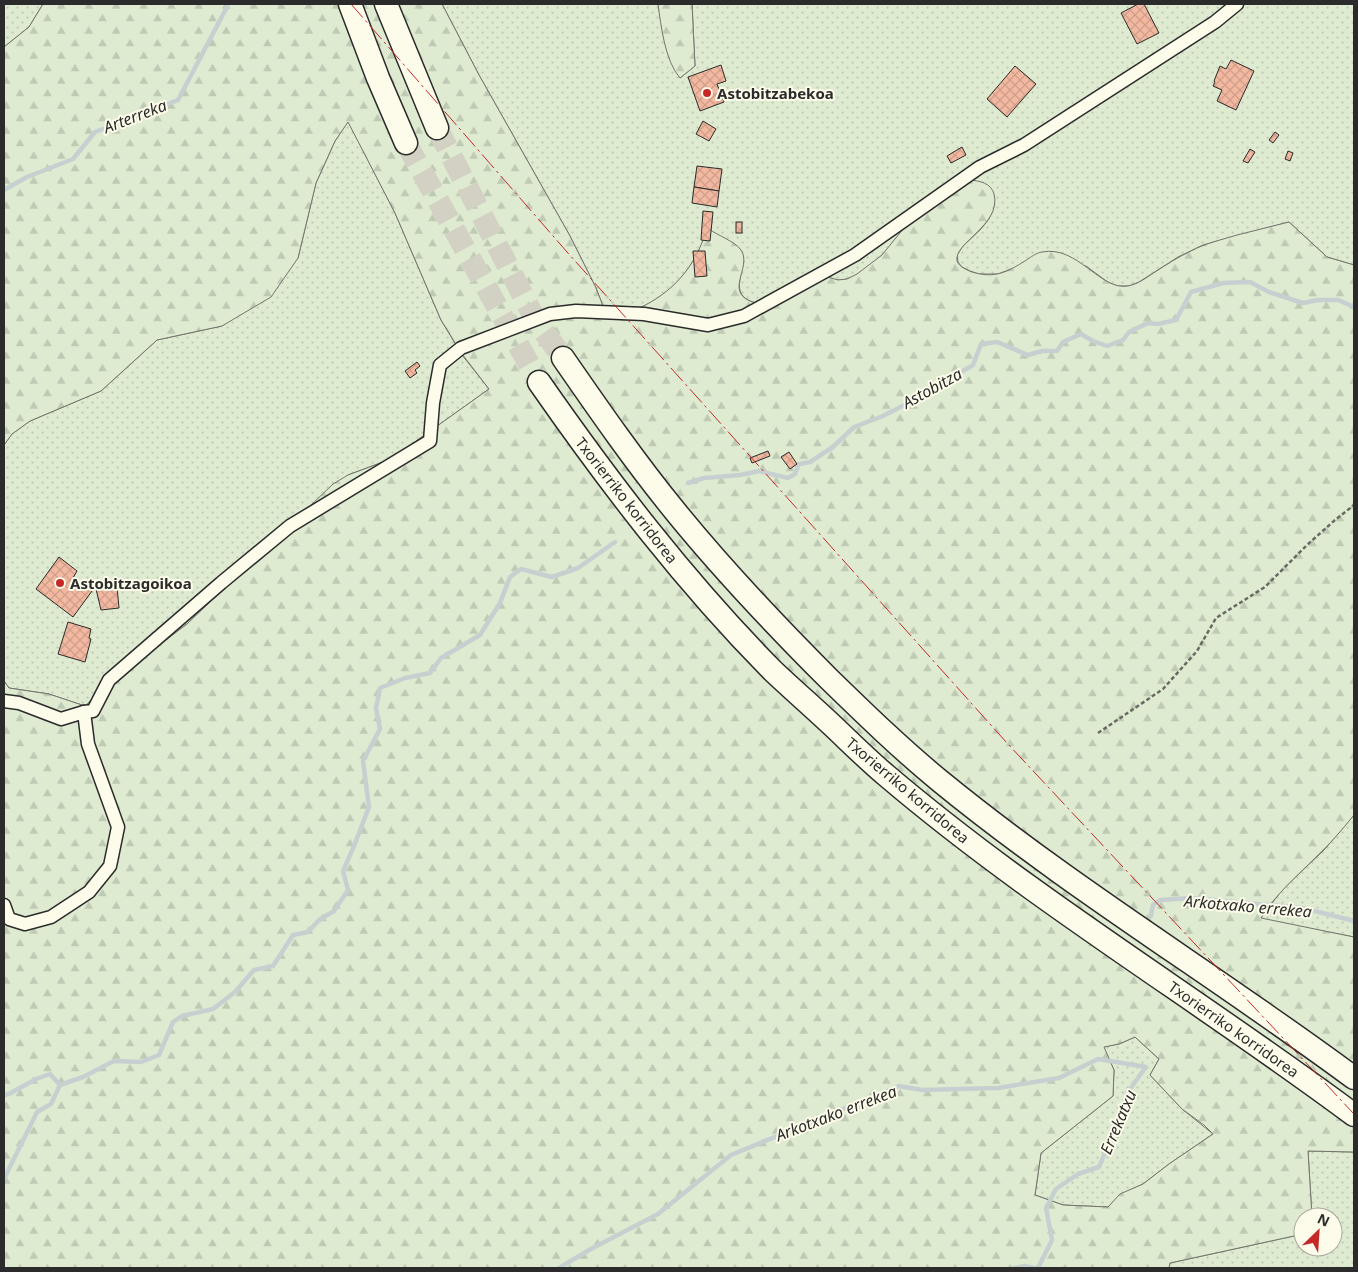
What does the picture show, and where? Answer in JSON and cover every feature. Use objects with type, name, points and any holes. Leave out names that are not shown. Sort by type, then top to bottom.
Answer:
[{"type":"highway","points":[[350,4],[378,78],[406,143]]},
{"type":"highway","points":[[386,5],[437,128]]},
{"type":"highway","name":"Txorierriko korridorea","points":[[563,358],[675,511],[793,644],[881,730],[939,781],[1011,836],[1096,898],[1279,1023],[1354,1078]]},
{"type":"highway","name":"Txorierriko korridorea","points":[[539,382],[623,499],[730,626],[774,672],[885,775],[1035,891],[1262,1047],[1354,1114]]},
{"type":"street","points":[[4,701],[19,703],[61,719],[84,712],[93,712],[109,680],[290,526],[430,441],[433,403],[440,365],[461,348],[550,314],[576,311],[644,314],[708,325],[744,316],[855,254],[980,168],[1024,145],[1215,22],[1237,4]]},
{"type":"street","points":[[4,905],[8,919],[25,924],[51,917],[89,892],[110,866],[118,827],[88,744],[84,712]]},
{"type":"path","points":[[1098,732],[1163,689],[1198,651],[1216,618],[1265,587],[1321,532],[1354,505]]},
{"type":"green space","points":[[4,4],[43,4],[29,27],[4,47]]},
{"type":"green space","points":[[43,4],[442,4],[479,75],[570,236],[596,288],[608,319],[646,305],[667,291],[677,282],[693,261],[709,229],[735,244],[741,250],[744,257],[739,287],[746,299],[756,303],[816,270],[838,280],[847,279],[857,274],[882,255],[912,218],[970,180],[988,185],[994,194],[995,205],[991,215],[958,254],[957,261],[961,267],[980,274],[1000,273],[1038,253],[1055,252],[1067,255],[1078,261],[1108,282],[1118,286],[1128,286],[1135,284],[1177,258],[1202,246],[1289,222],[1327,257],[1354,265],[1354,815],[1330,843],[1279,894],[1261,918],[1354,937],[1354,1152],[1308,1151],[1311,1207],[1293,1207],[1293,1236],[1170,1263],[1169,1268],[4,1268],[4,681],[9,688],[49,694],[85,706],[107,685],[187,624],[333,484],[348,475],[391,459],[489,389],[462,354],[441,320],[395,213],[348,122],[335,141],[316,183],[298,258],[271,297],[222,326],[157,340],[101,391],[30,421],[12,434],[4,445],[4,47],[29,27]],"holes":[[[1135,1037],[1159,1059],[1150,1075],[1182,1109],[1213,1134],[1143,1184],[1120,1194],[1108,1207],[1063,1205],[1035,1195],[1041,1153],[1113,1096],[1114,1070],[1104,1047],[1119,1044]]]},
{"type":"green space","points":[[442,4],[658,4],[665,43],[680,78],[695,66],[692,4],[1354,4],[1354,265],[1327,257],[1289,222],[1203,245],[1178,257],[1139,282],[1129,286],[1118,286],[1109,283],[1086,266],[1011,269],[998,274],[979,274],[962,267],[958,262],[957,255],[989,219],[994,205],[994,195],[891,246],[867,268],[853,277],[835,280],[816,270],[756,303],[743,297],[741,292],[740,281],[744,261],[709,229],[693,261],[677,282],[667,291],[657,299],[634,311],[608,319],[596,288],[570,236],[479,75]]},
{"type":"green space","points":[[658,4],[692,4],[695,66],[680,78],[667,53]]},
{"type":"green space","points":[[348,121],[395,213],[441,320],[462,355],[489,389],[391,459],[348,475],[187,624],[107,685],[85,706],[49,694],[9,688],[4,681],[4,445],[12,434],[30,421],[101,391],[157,340],[222,326],[298,258],[316,183],[335,141]]},
{"type":"green space","points":[[1354,815],[1354,937],[1260,919],[1282,890],[1324,850]]},
{"type":"green space","points":[[1135,1037],[1159,1059],[1150,1075],[1182,1109],[1213,1134],[1108,1207],[1063,1205],[1035,1195],[1041,1153],[1113,1096],[1114,1070],[1103,1047],[1119,1044]]},
{"type":"green space","points":[[1308,1151],[1354,1152],[1354,1268],[1169,1268],[1170,1263],[1293,1236],[1293,1257],[1343,1257],[1343,1207],[1311,1207]]},
{"type":"building","points":[[1138,4],[1144,4],[1159,33],[1137,44],[1121,13]]},
{"type":"building","points":[[1231,60],[1254,71],[1236,110],[1217,101],[1222,90],[1213,86],[1220,66],[1226,69]]},
{"type":"building","name":"Astobitzabekoa","points":[[721,65],[726,81],[717,84],[724,102],[700,111],[688,77]]},
{"type":"building","points":[[1015,66],[1036,84],[1007,117],[987,99]]},
{"type":"building","points":[[703,121],[716,129],[709,141],[696,134]]},
{"type":"building","points":[[1275,132],[1279,135],[1273,143],[1269,140]]},
{"type":"building","points":[[962,147],[966,155],[951,163],[947,156]]},
{"type":"building","points":[[1250,149],[1255,152],[1248,163],[1243,161]]},
{"type":"building","points":[[1288,151],[1293,153],[1290,161],[1285,159]]},
{"type":"building","points":[[697,166],[722,169],[719,191],[694,187]]},
{"type":"building","points":[[694,187],[719,191],[717,207],[692,203]]},
{"type":"building","points":[[703,211],[713,212],[710,241],[701,240]]},
{"type":"building","points":[[736,222],[742,222],[742,233],[736,233]]},
{"type":"building","points":[[693,251],[705,251],[707,276],[695,277]]},
{"type":"building","points":[[417,362],[420,366],[415,370],[417,373],[410,378],[405,371]]},
{"type":"building","points":[[768,451],[770,456],[752,463],[750,458]]},
{"type":"building","points":[[789,452],[797,464],[790,469],[781,457]]},
{"type":"building","name":"Astobitzagoikoa","points":[[59,557],[77,571],[73,578],[92,591],[73,617],[36,589]]},
{"type":"building","points":[[117,587],[119,608],[101,610],[96,589]]},
{"type":"building","points":[[68,622],[91,629],[89,638],[91,639],[85,662],[58,654]]},
{"type":"waterway","name":"Arterreka","points":[[4,190],[27,177],[73,159],[95,132],[178,100],[227,4]]},
{"type":"waterway","name":"Astobitza","points":[[688,483],[704,478],[740,475],[759,471],[788,478],[795,474],[799,464],[810,462],[833,447],[854,427],[883,416],[912,401],[973,365],[981,344],[997,342],[1028,355],[1042,351],[1057,351],[1063,342],[1081,334],[1107,346],[1123,340],[1129,332],[1148,323],[1158,324],[1176,320],[1191,292],[1223,283],[1250,282],[1269,292],[1303,303],[1318,300],[1338,300],[1354,307]]},
{"type":"waterway","name":"Astobitza","points":[[4,1179],[37,1112],[51,1104],[60,1085],[83,1077],[114,1061],[141,1062],[159,1055],[173,1022],[182,1016],[213,1009],[235,992],[254,970],[273,966],[293,935],[308,932],[319,920],[334,911],[348,890],[343,871],[369,807],[363,761],[380,729],[376,708],[380,688],[405,678],[430,673],[441,658],[480,635],[500,603],[510,577],[521,569],[552,577],[578,568],[615,542]]},
{"type":"waterway","name":"Arkotxako errekea","points":[[1151,916],[1153,905],[1160,900],[1192,898],[1303,908],[1354,921]]},
{"type":"waterway","name":"Arkotxako errekea","points":[[559,1268],[658,1214],[731,1155],[899,1086],[922,1090],[998,1088],[1059,1078],[1098,1059],[1146,1067],[1127,1093],[1117,1124],[1099,1167],[1078,1174],[1056,1189],[1046,1208],[1052,1240],[1038,1268]]},
{"type":"waterway","points":[[4,1095],[50,1074],[60,1085]]},
{"type":"waterway","name":"Errekatxu","points":[[1014,1268],[1025,1266],[1034,1268]]},
{"type":"tunnel","points":[[437,128],[535,319],[563,358]]},
{"type":"tunnel","points":[[406,143],[539,382]]},
{"type":"power","points":[[351,4],[567,252],[1007,743],[1354,1114]]},
{"type":"place","name":"Astobitzabekoa","points":[[707,93]]},
{"type":"place","name":"Astobitzagoikoa","points":[[60,583]]}]
